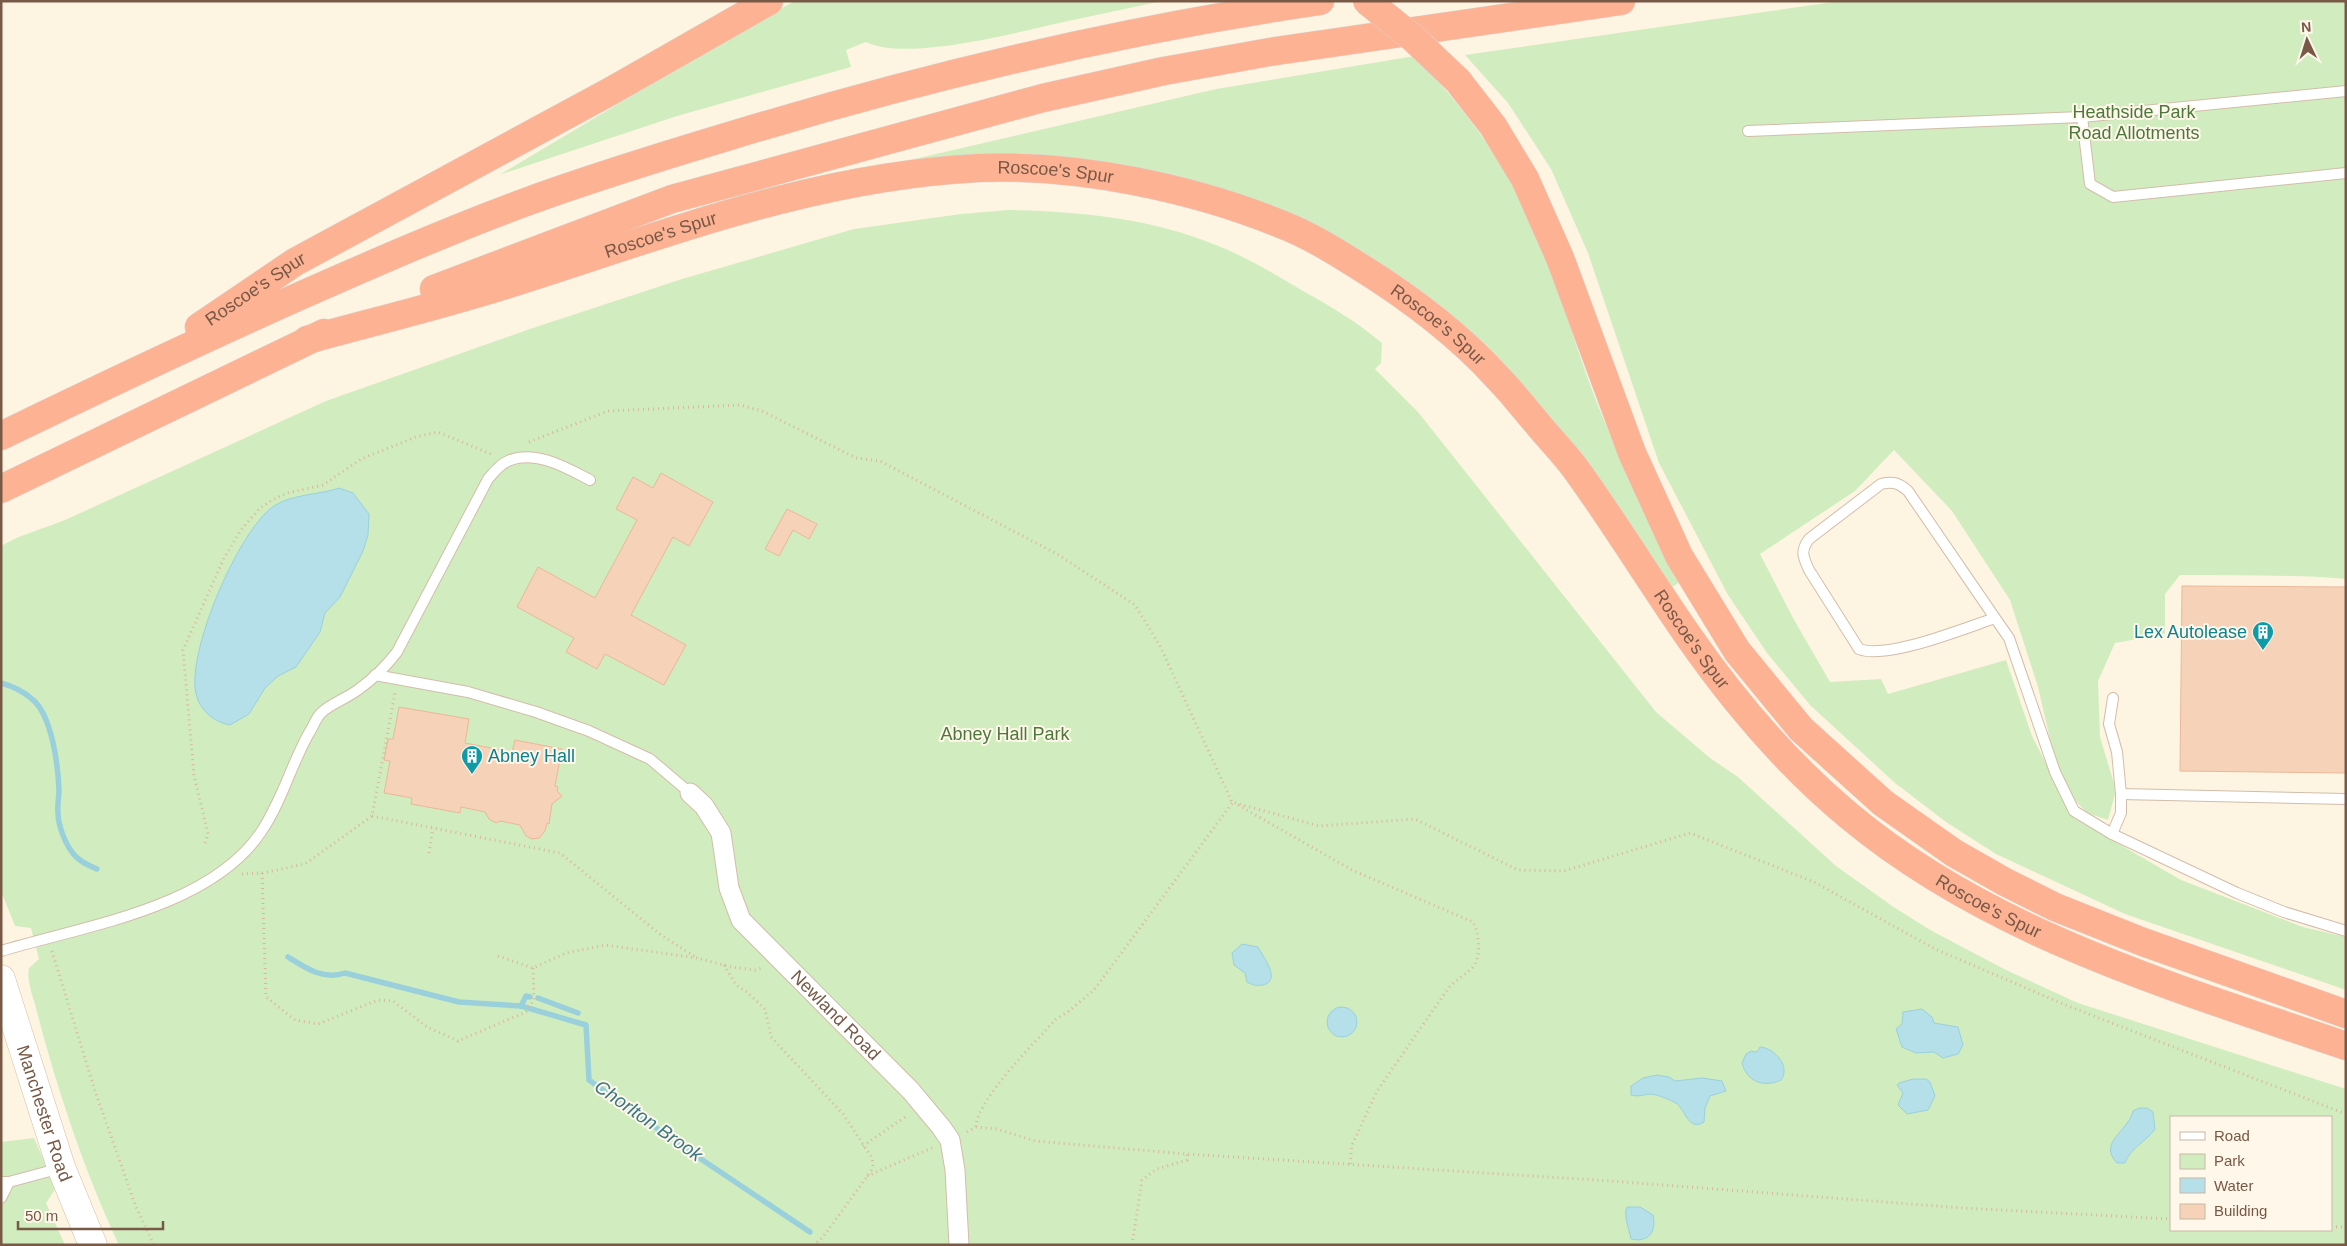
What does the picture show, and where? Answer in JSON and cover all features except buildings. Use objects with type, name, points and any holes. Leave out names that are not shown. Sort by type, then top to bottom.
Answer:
[{"type":"highway","name":"Roscoe's Spur","points":[[140,368],[295,262],[611,91],[769,1]]},
{"type":"highway","points":[[1,436],[140,368],[390,256],[527,202],[672,154],[810,112],[964,72],[1085,44],[1261,10],[1320,1]]},
{"type":"highway","name":"Roscoe's Spur","points":[[1367,1],[1413,38],[1458,81],[1493,126],[1525,179],[1560,258],[1632,453],[1680,556],[1737,651],[1800,729],[1883,803],[1954,852],[2005,882],[2055,907],[2143,942],[2346,1014]]},
{"type":"highway","points":[[1,489],[307,340],[491,266],[672,199],[1043,98],[1164,71],[1270,52],[1621,1]]},
{"type":"highway","name":"Roscoe's Spur","points":[[307,340],[509,284],[693,223],[833,187],[885,177],[983,168],[1062,169],[1171,188],[1231,206],[1289,227],[1339,254],[1390,286],[1447,330],[1494,373],[1573,466],[1693,643],[1744,711],[1796,769],[1850,817],[1900,854],[1934,876],[1975,900],[2054,940],[2148,978],[2346,1046]]},
{"type":"main road","name":"Manchester Road","points":[[1,979],[61,1168],[93,1245]]},
{"type":"street","name":"Newland Road","points":[[690,793],[704,806],[721,833],[728,888],[741,920],[923,1105],[950,1140],[955,1170],[959,1245]]},
{"type":"lane","points":[[1748,131],[2082,117],[2346,90]]},
{"type":"lane","points":[[2082,117],[2090,184],[2113,197],[2346,173]]},
{"type":"lane","points":[[1,952],[184,896],[219,875],[261,832],[282,793],[301,747],[321,713],[360,689],[388,664],[397,652],[488,479],[496,470],[508,461],[536,459],[554,461],[590,480]]},
{"type":"lane","points":[[1995,618],[1890,651],[1867,652],[1859,649],[1809,570],[1802,557],[1803,546],[1809,539],[1881,484],[1891,482],[1900,484],[1908,491],[2009,638],[2055,772],[2074,811],[2112,834],[2237,893],[2284,912],[2346,931]]},
{"type":"lane","points":[[375,675],[468,692],[536,712],[589,731],[650,760],[690,793]]},
{"type":"lane","points":[[2112,698],[2109,724],[2117,752],[2121,813],[2112,834]]},
{"type":"lane","points":[[2121,794],[2346,799]]},
{"type":"lane","points":[[1,1198],[5,1182],[61,1168]]},
{"type":"path","points":[[521,446],[608,411],[740,405],[762,411],[856,458],[880,461],[1057,554],[1135,605],[1160,646],[1232,802],[1352,870],[1473,922],[1478,930],[1477,956],[1473,967],[1454,981],[1447,990],[1377,1091],[1352,1145],[1350,1164]]},
{"type":"path","points":[[205,843],[208,834],[194,775],[183,650],[224,558],[241,530],[260,508],[272,500],[288,493],[323,485],[361,459],[416,437],[438,432],[495,456]]},
{"type":"path","points":[[398,680],[372,816],[304,864],[262,873],[266,998],[295,1020],[318,1024],[378,1000],[393,1001],[427,1027],[458,1041],[526,1012],[534,1000],[533,968]]},
{"type":"path","points":[[1232,802],[1319,826],[1415,819],[1518,870],[1564,871],[1690,833],[1814,882],[1935,949],[2068,1006],[2346,1114]]},
{"type":"path","points":[[976,1128],[976,1120],[984,1103],[1055,1020],[1094,990],[1232,802]]},
{"type":"path","points":[[372,816],[560,853],[661,934],[697,958]]},
{"type":"path","points":[[429,854],[433,828]]},
{"type":"path","points":[[48,938],[61,986],[95,1091],[136,1207],[154,1245]]},
{"type":"path","points":[[498,956],[533,968],[566,953],[605,944],[697,958],[755,970],[782,960]]},
{"type":"path","points":[[724,965],[736,985],[747,992],[764,1009],[771,1037],[843,1114],[872,1158],[873,1164],[867,1176],[824,1237],[814,1245]]},
{"type":"path","points":[[863,1146],[923,1105]]},
{"type":"path","points":[[867,1176],[976,1128],[997,1129],[1035,1141],[1188,1154],[1611,1181],[1962,1208],[2170,1219]]},
{"type":"path","points":[[1132,1245],[1142,1180],[1157,1169],[1187,1160],[1188,1154]]},
{"type":"path","points":[[2332,1227],[2346,1227]]},
{"type":"green space","points":[[795,1],[1162,1],[1008,35],[930,48],[905,49],[883,47],[866,42],[846,50],[851,67],[677,116],[499,175],[757,21]]},
{"type":"green space","name":"Heathside Park Road Allotments","points":[[1840,1],[2346,1],[2346,579],[2284,576],[2180,575],[2165,594],[2165,634],[2115,643],[2098,681],[2100,737],[2116,790],[2108,820],[2087,813],[2074,799],[2055,761],[2038,687],[2010,600],[1952,511],[1894,450],[1855,491],[1760,554],[1793,618],[1830,682],[1881,679],[1888,694],[2006,660],[2032,736],[2074,818],[2181,880],[2303,927],[2346,937],[2346,990],[2125,914],[1996,854],[1946,822],[1895,783],[1810,705],[1767,653],[1728,595],[1659,463],[1588,253],[1551,169],[1508,103],[1465,55]]},
{"type":"green space","points":[[1415,56],[1453,98],[1476,128],[1507,175],[1536,233],[1591,388],[1612,439],[1681,581],[1671,588],[1398,277],[1174,176],[1077,158],[994,154],[906,161],[1216,89]]},
{"type":"green space","name":"Abney Hall Park","points":[[1008,210],[1087,214],[1140,222],[1191,236],[1249,260],[1344,315],[1382,343],[1381,363],[1375,369],[1418,412],[1656,712],[1710,758],[1738,777],[1836,866],[1895,908],[1932,931],[2006,970],[2078,1003],[2346,1089],[2346,1245],[119,1245],[83,1160],[45,1041],[28,973],[29,968],[39,959],[31,928],[15,926],[1,891],[1,546],[16,538],[65,520],[326,401],[533,328],[682,279],[854,229],[961,214]]},
{"type":"green space","points":[[34,1138],[56,1188],[46,1203],[65,1245],[1,1245],[1,1142]]},
{"type":"water","points":[[339,488],[353,493],[369,514],[368,535],[363,551],[340,597],[325,613],[320,632],[296,667],[278,676],[265,688],[249,714],[230,725],[218,721],[208,715],[198,700],[195,675],[207,623],[231,565],[260,519],[274,506],[289,499]]},
{"type":"water","points":[[1242,944],[1258,947],[1267,962],[1271,978],[1263,985],[1247,982],[1245,973],[1234,965],[1232,953]]},
{"type":"water","points":[[1342,1007],[1352,1012],[1357,1022],[1352,1032],[1342,1037],[1332,1032],[1327,1022],[1332,1012]]},
{"type":"water","points":[[1922,1009],[1932,1017],[1934,1023],[1958,1027],[1963,1045],[1958,1054],[1943,1058],[1934,1052],[1916,1053],[1902,1047],[1896,1029],[1902,1024],[1903,1012]]},
{"type":"water","points":[[1760,1047],[1776,1054],[1780,1059],[1784,1070],[1781,1080],[1768,1083],[1757,1082],[1744,1070],[1742,1063],[1746,1054],[1751,1051],[1757,1052]]},
{"type":"water","points":[[1657,1075],[1669,1077],[1675,1081],[1702,1078],[1722,1081],[1726,1091],[1710,1096],[1705,1108],[1704,1122],[1694,1124],[1676,1103],[1670,1100],[1653,1094],[1631,1095],[1631,1086],[1643,1078]]},
{"type":"water","points":[[1913,1079],[1926,1079],[1930,1082],[1935,1096],[1928,1110],[1907,1114],[1898,1105],[1903,1093],[1897,1085]]},
{"type":"water","points":[[2139,1108],[2147,1108],[2153,1112],[2155,1129],[2134,1149],[2125,1163],[2117,1163],[2110,1149],[2112,1143],[2126,1125],[2133,1111]]},
{"type":"water","points":[[1627,1207],[1640,1207],[1653,1215],[1654,1226],[1650,1235],[1646,1238],[1631,1239],[1626,1218]]},
{"type":"waterway","name":"Chorlton Brook","points":[[1,683],[29,696],[39,706],[45,716],[53,741],[57,767],[59,790],[58,818],[62,834],[74,855],[97,869]]},
{"type":"waterway","name":"Chorlton Brook","points":[[288,957],[322,974],[337,975],[345,973],[459,1002],[521,1006],[586,1025],[589,1080],[686,1149],[810,1232]]},
{"type":"waterway","points":[[521,1006],[526,996],[530,997]]},
{"type":"waterway","points":[[538,998],[578,1013]]},
{"type":"place","name":"Lex Autolease","points":[[2263,651]]},
{"type":"place","name":"Abney Hall","points":[[472,775]]}]
